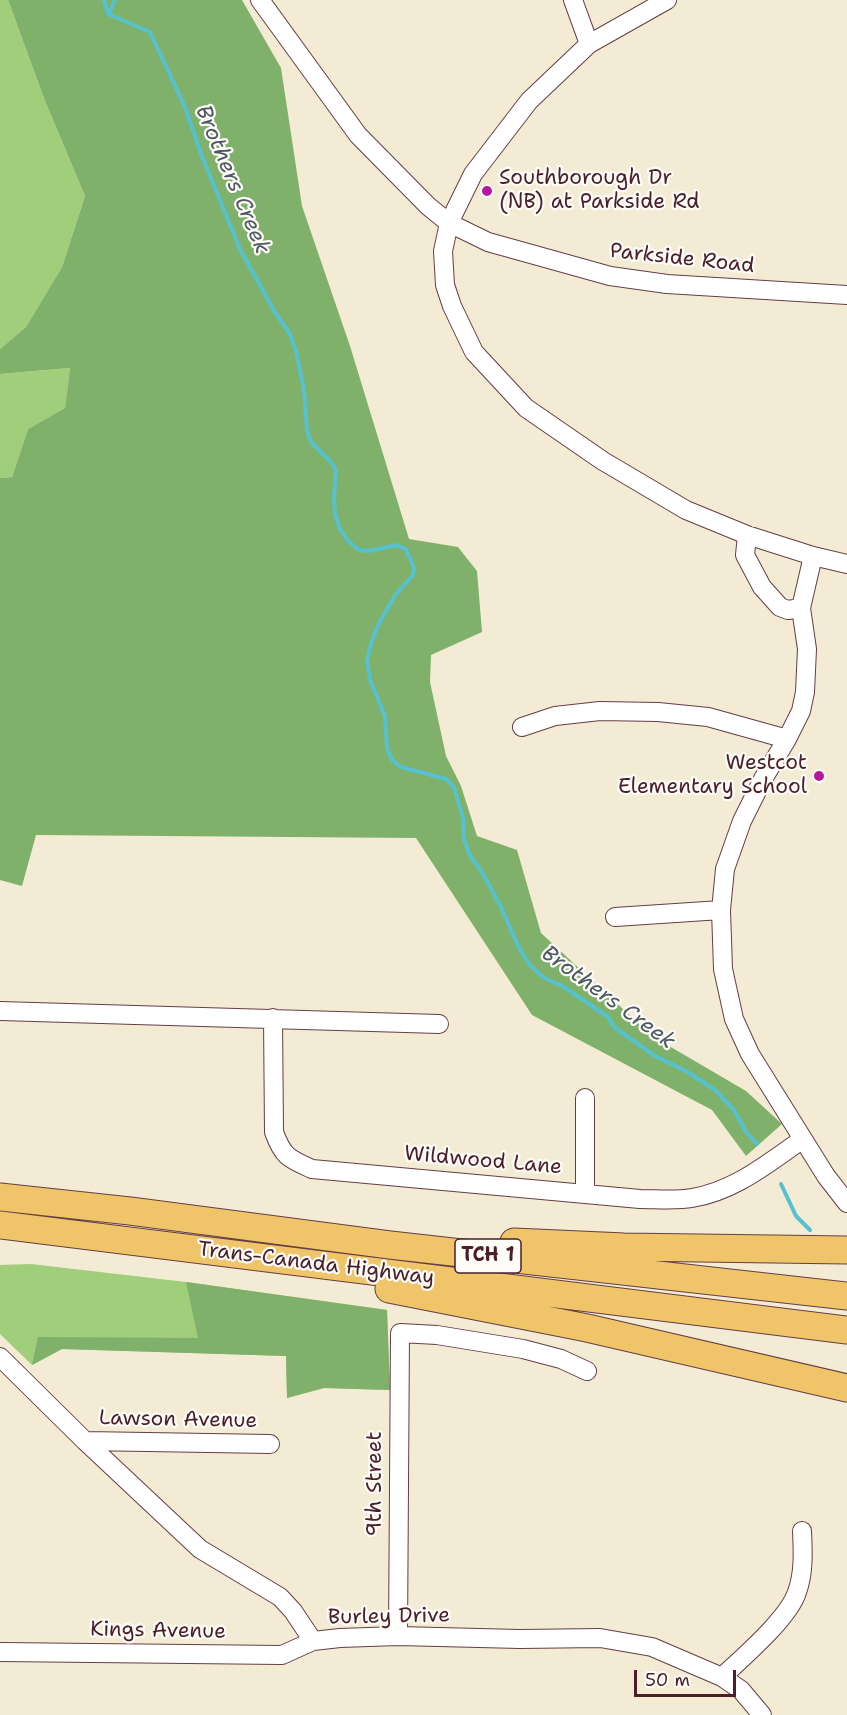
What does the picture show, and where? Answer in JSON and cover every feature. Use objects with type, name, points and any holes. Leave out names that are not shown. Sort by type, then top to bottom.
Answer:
[{"type":"highway","name":"Trans-Canada Highway","points":[[0,1197],[130,1211],[390,1245],[847,1296]]},
{"type":"highway","points":[[130,1211],[544,1244],[624,1247],[844,1244]]},
{"type":"highway","name":"Trans-Canada Highway","points":[[0,1225],[847,1330]]},
{"type":"highway","points":[[233,1253],[366,1285],[587,1328],[847,1388]]},
{"type":"street","name":"Parkside Road","points":[[260,0],[358,135],[428,206],[449,224],[488,242],[610,276],[667,284],[847,295]]},
{"type":"street","points":[[573,0],[589,44]]},
{"type":"street","points":[[667,0],[589,44],[529,101],[473,174],[449,224],[443,251],[445,285],[452,306],[474,352],[526,408],[603,461],[686,510],[747,535],[847,564]]},
{"type":"street","points":[[747,535],[745,555],[762,587],[780,607],[788,610],[801,608]]},
{"type":"street","points":[[813,556],[801,608],[807,649],[805,692],[801,711],[742,821],[725,869],[721,910],[723,969],[734,1019],[750,1054],[826,1176],[847,1203]]},
{"type":"street","points":[[522,727],[555,716],[589,712],[658,712],[708,717],[787,739]]},
{"type":"street","points":[[615,917],[721,910]]},
{"type":"street","points":[[0,1011],[439,1024]]},
{"type":"street","name":"Wildwood Lane","points":[[273,1018],[274,1132],[280,1149],[293,1160],[312,1169],[640,1199],[690,1198],[731,1186],[755,1173],[803,1139]]},
{"type":"street","points":[[585,1098],[585,1193]]},
{"type":"street","name":"9th Street","points":[[398,1636],[400,1333],[437,1335],[531,1351],[561,1359],[587,1371]]},
{"type":"street","name":"Burley Drive","points":[[0,1357],[200,1549],[280,1597],[293,1611],[313,1641],[398,1636],[600,1638],[652,1647],[722,1677],[741,1690],[762,1715]]},
{"type":"street","name":"Lawson Avenue","points":[[85,1441],[270,1444]]},
{"type":"street","points":[[722,1677],[781,1619],[797,1594],[803,1566],[802,1531]]},
{"type":"street","name":"Kings Avenue","points":[[0,1652],[282,1655],[313,1641]]},
{"type":"green space","points":[[0,0],[8,0],[45,101],[85,196],[62,267],[26,327],[0,349]]},
{"type":"green space","points":[[8,0],[242,0],[281,68],[302,206],[350,346],[409,539],[458,547],[477,571],[482,632],[431,655],[430,682],[446,756],[461,786],[477,836],[517,850],[541,933],[652,1036],[746,1091],[782,1124],[746,1156],[712,1110],[532,1015],[416,838],[36,835],[22,886],[0,880],[0,478],[12,477],[28,429],[65,408],[70,368],[0,374],[0,349],[26,327],[62,267],[85,196],[45,101]]},
{"type":"green space","points":[[70,368],[65,408],[28,429],[12,477],[0,478],[0,374]]},
{"type":"green space","points":[[31,1264],[186,1282],[387,1310],[390,1390],[324,1388],[287,1398],[286,1356],[62,1349],[32,1365],[0,1334],[0,1265]]},
{"type":"green space","points":[[186,1282],[387,1310],[390,1390],[324,1388],[287,1398],[286,1356],[62,1349],[32,1365],[38,1337],[198,1338]]},
{"type":"waterway","name":"Brothers Creek","points":[[104,0],[108,14],[150,32],[185,107],[201,154],[240,249],[276,314],[290,334],[304,390],[307,431],[311,442],[336,470],[335,514],[340,529],[348,541],[359,550],[369,551],[396,545],[406,549],[414,568],[413,575],[396,594],[379,623],[367,661],[370,680],[385,716],[387,748],[392,760],[401,767],[446,779],[454,787],[463,818],[464,839],[469,854],[483,874],[519,948],[530,965],[543,977],[564,987],[608,1017],[614,1027],[655,1056],[686,1071],[715,1090],[734,1110],[746,1132],[757,1144]]},
{"type":"waterway","points":[[109,13],[115,0]]},
{"type":"waterway","name":"Brothers Creek","points":[[781,1184],[796,1216],[810,1230]]},
{"type":"place","name":"Southborough Dr (NB) at Parkside Rd","points":[[487,191]]},
{"type":"place","name":"Westcot Elementary School","points":[[819,776]]}]
